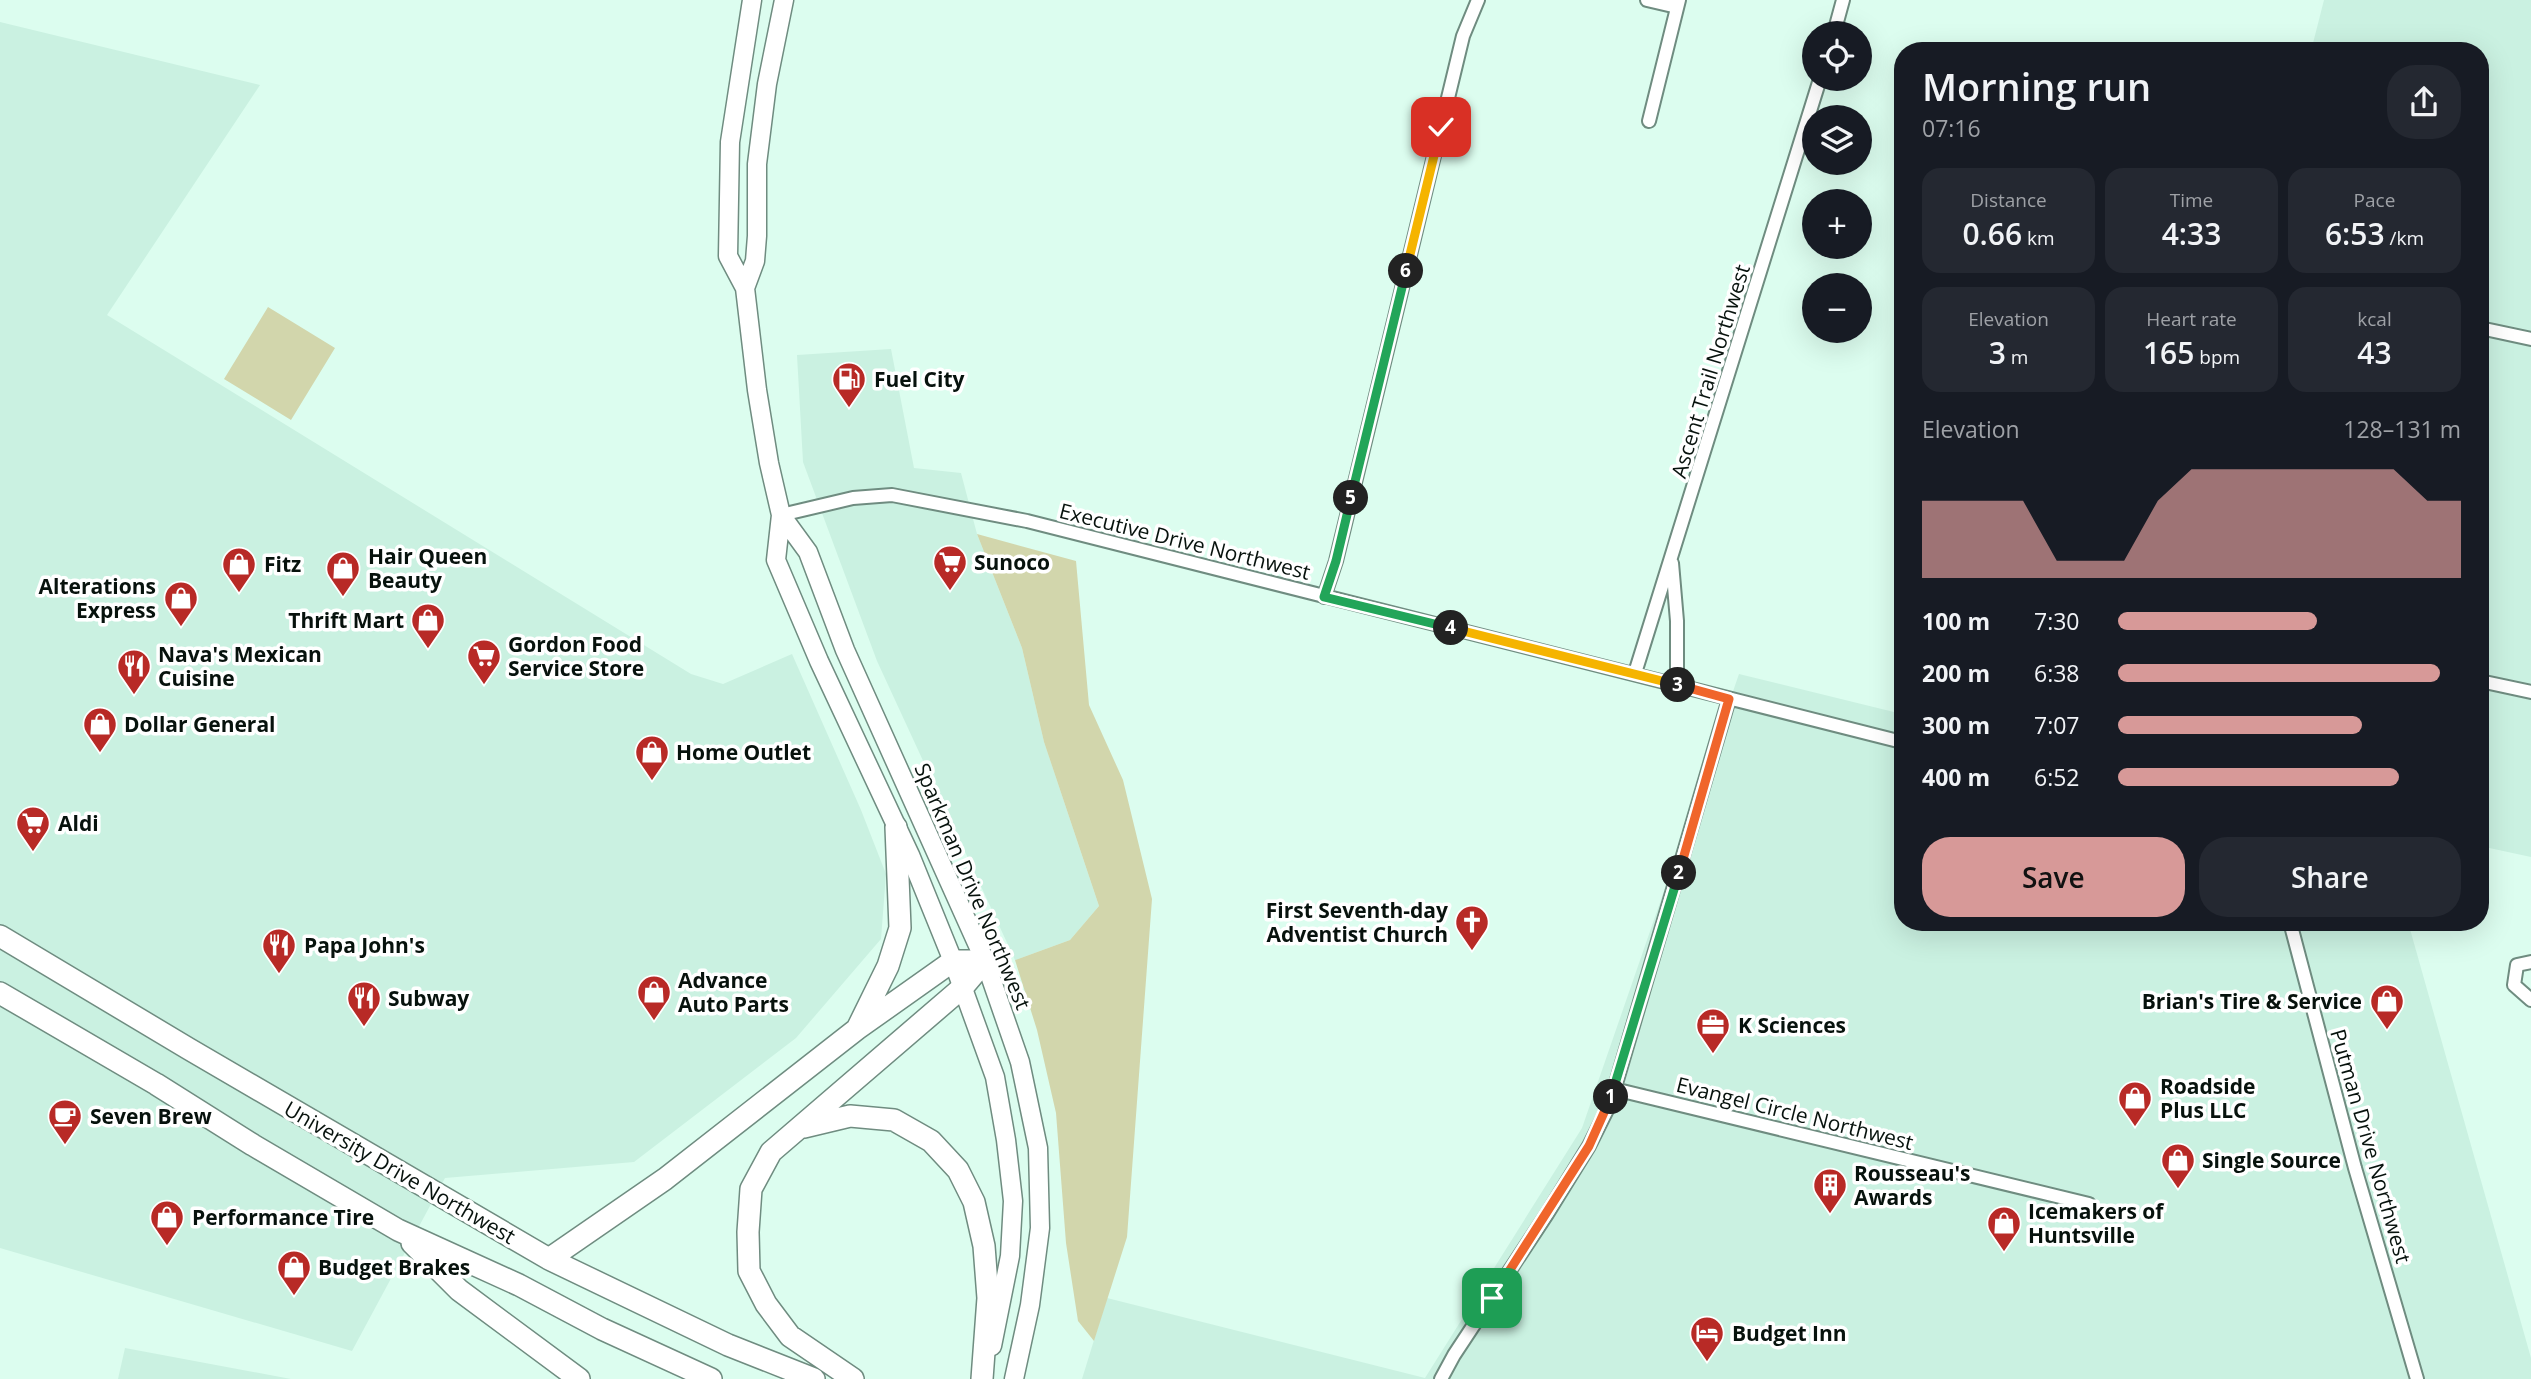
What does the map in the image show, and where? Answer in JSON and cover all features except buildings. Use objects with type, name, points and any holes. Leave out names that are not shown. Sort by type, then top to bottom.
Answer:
[{"type":"highway","points":[[857,1029],[888,966],[900,928],[896,827]]},
{"type":"highway","name":"University Drive Northwest","points":[[0,936],[549,1259],[728,1345],[814,1379]]},
{"type":"highway","points":[[549,1259],[665,1179],[857,1029],[953,961],[985,961]]},
{"type":"highway","points":[[853,1379],[790,1336],[766,1304],[749,1271],[751,1189],[771,1153],[962,987],[985,961]]},
{"type":"highway","name":"University Drive Northwest","points":[[0,993],[398,1230],[519,1285],[602,1329],[711,1379]]},
{"type":"highway","points":[[802,1128],[850,1116],[894,1119],[931,1141],[958,1170],[974,1202],[984,1245],[988,1298],[983,1379]]},
{"type":"highway","points":[[398,1230],[460,1290],[579,1379]]},
{"type":"main road","name":"Sparkman Drive Northwest","points":[[752,0],[730,155],[728,256],[745,288],[757,390],[781,516],[776,560],[953,961],[995,1077],[1013,1202],[1010,1256],[983,1379]]},
{"type":"main road","name":"Sparkman Drive Northwest","points":[[745,288],[755,261],[757,164],[767,84],[784,0]]},
{"type":"main road","name":"Sparkman Drive Northwest","points":[[781,516],[808,552],[845,650],[985,961],[1020,1062],[1038,1149],[1040,1228],[1030,1305],[1014,1379]]},
{"type":"street","points":[[1324,597],[1336,561],[1463,36],[1478,0]]},
{"type":"street","points":[[1647,0],[1678,4],[1649,121]]},
{"type":"street","points":[[1837,21],[1843,0]]},
{"type":"street","name":"Ascent Trail Northwest","points":[[1635,673],[1816,91]]},
{"type":"street","points":[[2489,330],[2531,339]]},
{"type":"street","name":"Executive Drive Northwest","points":[[781,516],[853,498],[892,495],[1027,521],[1894,740]]},
{"type":"street","points":[[1671,555],[1677,685]]},
{"type":"street","points":[[2489,683],[2531,692]]},
{"type":"street","points":[[1441,1379],[1589,1146],[1610,1104],[1729,699]]},
{"type":"street","name":"Putman Drive Northwest","points":[[2293,931],[2356,1168],[2417,1379]]},
{"type":"street","points":[[2531,962],[2516,965],[2515,985],[2531,1000]]},
{"type":"street","name":"Evangel Circle Northwest","points":[[1614,1089],[2089,1204]]},
{"type":"shaded area","points":[[2324,0],[2531,0],[2531,857],[2489,848],[2489,42],[2313,42]]},
{"type":"shaded area","points":[[0,22],[260,85],[107,315],[691,674],[723,684],[792,654],[861,810],[886,874],[881,939],[796,1038],[634,1162],[445,1178],[352,1351],[0,1248]]},
{"type":"shaded area","points":[[268,307],[335,348],[291,420],[224,379]]},
{"type":"shaded area","points":[[891,349],[914,468],[961,473],[977,534],[1022,648],[1044,742],[1099,906],[1070,940],[1015,960],[877,661],[803,462],[797,355]]},
{"type":"shaded area","points":[[977,534],[1076,561],[1089,705],[1123,780],[1152,899],[1127,1237],[1094,1341],[1078,1321],[1066,1243],[1056,1113],[1037,1030],[1015,960],[1070,940],[1099,906],[1044,742],[1022,648]]},
{"type":"shaded area","points":[[1739,674],[1894,712],[1894,931],[2411,931],[2531,1358],[2531,1379],[1082,1379],[1107,1298],[1425,1378],[1582,1128]]},
{"type":"shaded area","points":[[125,1348],[291,1379],[118,1379]]},
{"type":"place","name":"Fuel City","points":[[849,409]]},
{"type":"place","name":"Sunoco","points":[[950,592]]},
{"type":"place","name":"Fitz","points":[[239,594]]},
{"type":"place","name":"Hair Queen Beauty","points":[[343,598]]},
{"type":"place","name":"Alterations Express","points":[[181,628]]},
{"type":"place","name":"Thrift Mart","points":[[428,650]]},
{"type":"place","name":"Gordon Food Service Store","points":[[484,686]]},
{"type":"place","name":"Nava's Mexican Cuisine","points":[[134,696]]},
{"type":"place","name":"Dollar General","points":[[100,754]]},
{"type":"place","name":"Home Outlet","points":[[652,782]]},
{"type":"place","name":"Aldi","points":[[33,853]]},
{"type":"place","name":"First Seventh-day Adventist Church","points":[[1472,952]]},
{"type":"place","name":"Papa John's","points":[[279,975]]},
{"type":"place","name":"Advance Auto Parts","points":[[654,1022]]},
{"type":"place","name":"Subway","points":[[364,1028]]},
{"type":"place","name":"Brian's Tire & Service","points":[[2387,1031]]},
{"type":"place","name":"K Sciences","points":[[1713,1055]]},
{"type":"place","name":"Roadside Plus LLC","points":[[2135,1128]]},
{"type":"place","name":"Seven Brew","points":[[65,1146]]},
{"type":"place","name":"Single Source","points":[[2178,1190]]},
{"type":"place","name":"Rousseau's Awards","points":[[1830,1215]]},
{"type":"place","name":"Performance Tire","points":[[167,1247]]},
{"type":"place","name":"Icemakers of Huntsville","points":[[2004,1253]]},
{"type":"place","name":"Budget Brakes","points":[[294,1297]]},
{"type":"place","name":"Budget Inn","points":[[1707,1363]]},
{"type":"route","points":[[1441,127],[1336,561],[1324,597],[1635,673],[1729,699],[1610,1104],[1589,1146],[1492,1298]]}]
